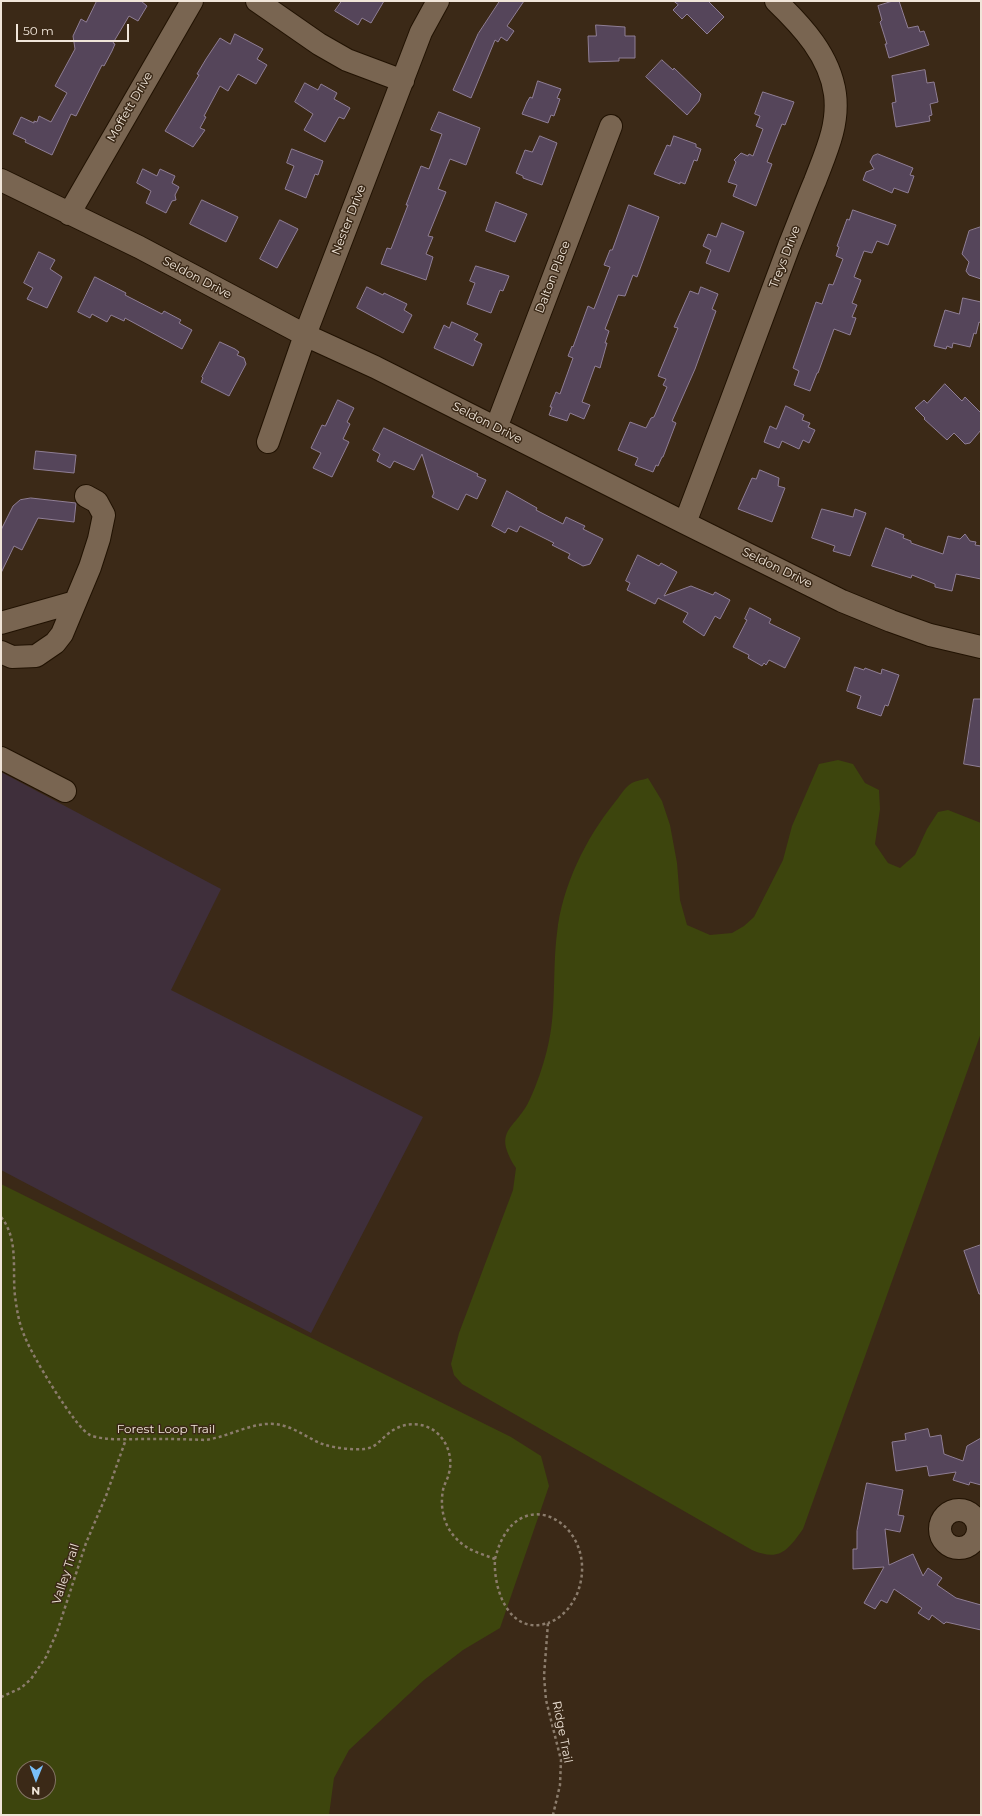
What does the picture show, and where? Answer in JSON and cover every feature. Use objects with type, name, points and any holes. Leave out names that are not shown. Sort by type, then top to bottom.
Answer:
[{"type":"street","name":"Moffett Drive","points":[[69,214],[192,1]]},
{"type":"street","points":[[257,1],[319,44],[347,60],[403,81]]},
{"type":"street","name":"Nester Drive","points":[[268,442],[305,335],[421,32],[438,1]]},
{"type":"street","name":"Treys Drive","points":[[685,523],[799,220],[833,136],[836,119],[835,94],[831,75],[823,57],[804,31],[776,1]]},
{"type":"street","name":"Dalton Place","points":[[496,428],[611,126]]},
{"type":"street","name":"Seldon Drive","points":[[1,180],[139,247],[305,335],[375,367],[842,601],[930,635],[981,646]]},
{"type":"street","points":[[1,652],[12,657],[23,658],[36,656],[46,651],[62,634],[90,567],[99,539],[104,515],[97,502],[86,496]]},
{"type":"street","points":[[1,623],[75,602]]},
{"type":"street","points":[[1,758],[65,791]]},
{"type":"path","name":"Forest Loop Trail","points":[[1,1217],[12,1242],[15,1263],[14,1280],[18,1319],[32,1354],[79,1426],[89,1435],[126,1439],[205,1440],[220,1438],[256,1425],[276,1424],[303,1433],[325,1444],[365,1449],[378,1444],[388,1434],[405,1425],[416,1424],[430,1428],[445,1440],[450,1459],[449,1474],[443,1489],[442,1505],[446,1526],[465,1546],[495,1559]]},
{"type":"path","name":"Valley Trail","points":[[1,1697],[21,1688],[31,1679],[46,1657],[57,1632],[86,1543],[106,1496],[126,1439]]},
{"type":"path","points":[[539,1514],[547,1515],[561,1522],[576,1542],[581,1568],[578,1590],[570,1606],[558,1619],[537,1626],[529,1624],[515,1618],[502,1601],[495,1578],[495,1559],[497,1549],[505,1533],[514,1523],[524,1517],[539,1514]]},
{"type":"path","name":"Ridge Trail","points":[[548,1623],[544,1676],[546,1700],[561,1760],[560,1785],[553,1815]]},
{"type":"shaded area","points":[[1,772],[221,889],[171,990],[423,1117],[311,1333],[1,1170]]},
{"type":"green space","points":[[838,760],[853,764],[865,783],[879,790],[880,809],[875,844],[888,863],[900,868],[915,855],[927,829],[938,812],[948,810],[981,823],[981,1033],[803,1529],[788,1548],[782,1552],[770,1555],[752,1550],[462,1384],[454,1375],[451,1364],[459,1333],[513,1190],[516,1168],[509,1155],[506,1145],[506,1137],[508,1130],[530,1099],[544,1062],[552,1021],[557,933],[560,915],[570,880],[594,831],[627,787],[633,782],[648,778],[662,801],[670,825],[677,863],[680,900],[687,925],[710,935],[732,933],[744,926],[754,917],[783,860],[792,826],[819,764]]},
{"type":"green space","points":[[1,1184],[511,1437],[541,1456],[549,1486],[500,1628],[463,1650],[424,1680],[349,1750],[334,1778],[329,1815],[1,1815]]},
{"type":"building","points":[[97,1],[141,1],[147,6],[138,21],[129,16],[113,43],[115,44],[112,51],[104,66],[102,65],[76,116],[71,114],[52,155],[25,142],[26,140],[13,134],[21,117],[34,123],[34,121],[37,122],[39,116],[51,122],[67,93],[55,86],[75,49],[73,36],[81,19],[86,22]]},
{"type":"building","points":[[342,1],[384,1],[371,23],[362,18],[358,25],[335,11]]},
{"type":"building","points":[[500,1],[524,1],[507,26],[514,31],[507,41],[501,37],[498,42],[495,40],[471,98],[453,90],[478,34]]},
{"type":"building","points":[[674,1],[708,1],[724,17],[707,34],[687,14],[682,19],[673,10],[678,5]]},
{"type":"building","points":[[893,1],[899,1],[908,28],[918,26],[920,32],[924,31],[929,45],[889,58],[885,44],[887,44],[880,22],[882,20],[878,6]]},
{"type":"building","points":[[596,25],[625,27],[625,36],[635,36],[635,58],[619,58],[619,61],[589,62],[588,36],[596,36]]},
{"type":"building","points":[[235,34],[263,49],[257,59],[267,65],[256,84],[238,74],[228,91],[220,86],[204,116],[206,117],[200,128],[205,130],[193,147],[165,131],[199,75],[197,74],[220,38],[230,44]]},
{"type":"building","points":[[662,60],[673,70],[674,68],[701,94],[699,101],[687,115],[646,77]]},
{"type":"building","points":[[925,70],[927,83],[934,82],[938,102],[930,104],[932,115],[929,116],[930,121],[896,127],[892,103],[896,102],[892,76]]},
{"type":"building","points":[[538,81],[561,89],[557,98],[560,99],[554,116],[551,115],[548,123],[522,114],[530,97],[532,98]]},
{"type":"building","points":[[305,83],[318,90],[321,84],[337,93],[334,99],[350,108],[344,119],[339,117],[325,142],[304,130],[313,114],[295,102]]},
{"type":"building","points":[[763,92],[794,102],[785,125],[782,124],[767,162],[772,164],[756,206],[733,196],[737,185],[728,182],[736,162],[734,160],[741,153],[748,156],[749,154],[753,156],[763,129],[756,126],[760,116],[755,114]]},
{"type":"building","points":[[439,112],[480,128],[466,165],[450,159],[438,189],[446,192],[428,236],[433,237],[426,254],[433,257],[426,280],[381,264],[387,248],[391,249],[421,166],[429,169],[442,134],[431,130]]},
{"type":"building","points":[[540,136],[557,143],[542,185],[523,178],[523,176],[516,173],[525,150],[532,152]]},
{"type":"building","points":[[674,136],[696,144],[696,147],[701,149],[697,161],[694,160],[685,184],[680,182],[680,184],[654,174],[667,145],[670,146]]},
{"type":"building","points":[[292,149],[323,161],[318,175],[315,174],[306,198],[285,189],[294,166],[287,163]]},
{"type":"building","points":[[878,154],[913,168],[910,175],[914,176],[908,193],[894,188],[892,193],[863,180],[866,172],[874,169],[870,162],[873,156]]},
{"type":"building","points":[[143,169],[157,176],[160,169],[175,176],[172,183],[179,187],[175,195],[176,200],[172,201],[166,213],[146,203],[151,191],[137,183]]},
{"type":"building","points":[[202,200],[238,217],[226,242],[190,224]]},
{"type":"building","points":[[496,202],[527,214],[515,242],[486,231]]},
{"type":"building","points":[[629,205],[659,217],[637,277],[633,275],[625,296],[618,295],[605,329],[609,331],[600,368],[595,366],[582,402],[590,405],[584,419],[570,413],[567,421],[549,415],[552,407],[550,407],[556,392],[560,394],[573,358],[568,356],[572,346],[573,347],[588,306],[594,309],[610,267],[604,265],[610,250],[612,250]]},
{"type":"building","points":[[853,210],[896,225],[888,245],[877,241],[872,253],[864,251],[854,277],[861,280],[852,303],[857,305],[852,317],[856,318],[850,335],[834,329],[810,391],[794,385],[799,371],[793,368],[816,302],[822,304],[829,284],[833,285],[843,259],[836,256],[839,247],[837,246],[847,219],[849,220]]},
{"type":"building","points":[[280,220],[298,229],[277,268],[260,259]]},
{"type":"building","points":[[722,223],[744,232],[729,272],[706,263],[711,250],[703,246],[708,234],[716,237]]},
{"type":"building","points":[[981,227],[981,279],[969,275],[966,271],[969,262],[962,254],[969,231]]},
{"type":"building","points":[[39,252],[55,260],[50,269],[62,277],[47,308],[27,299],[33,288],[24,283]]},
{"type":"building","points":[[476,266],[509,276],[503,291],[500,290],[491,313],[467,304],[475,283],[470,281]]},
{"type":"building","points":[[95,277],[126,293],[125,295],[162,314],[164,311],[181,320],[179,323],[192,330],[182,349],[125,318],[124,321],[111,315],[107,322],[92,314],[90,318],[78,312]]},
{"type":"building","points":[[367,287],[407,304],[404,310],[412,315],[403,333],[357,308]]},
{"type":"building","points":[[701,287],[718,294],[712,309],[716,311],[695,369],[672,421],[676,423],[663,457],[658,466],[656,465],[653,472],[635,465],[638,458],[618,450],[630,422],[646,428],[651,418],[654,417],[667,387],[663,385],[666,379],[658,376],[678,328],[674,327],[690,291],[698,294]]},
{"type":"building","points":[[963,298],[981,302],[981,323],[979,322],[976,334],[974,333],[970,347],[953,343],[952,348],[947,346],[946,349],[934,346],[945,310],[959,314]]},
{"type":"building","points":[[452,322],[478,334],[474,340],[482,344],[473,366],[434,348],[444,325],[449,328]]},
{"type":"building","points":[[220,342],[239,352],[237,355],[244,358],[246,364],[229,396],[201,382],[202,377]]},
{"type":"building","points":[[945,384],[962,401],[965,397],[981,413],[981,430],[970,443],[965,444],[954,433],[947,440],[924,419],[925,418],[915,408],[924,400],[927,403]]},
{"type":"building","points":[[338,400],[354,408],[347,422],[350,424],[343,439],[349,442],[332,477],[313,468],[321,453],[311,448],[322,425],[325,426]]},
{"type":"building","points":[[786,406],[804,415],[802,420],[810,423],[808,427],[815,430],[809,443],[803,440],[799,449],[782,441],[779,448],[764,442],[770,426],[776,429]]},
{"type":"building","points":[[384,428],[478,474],[477,476],[486,480],[477,499],[466,494],[458,510],[432,497],[434,493],[422,454],[414,470],[394,461],[390,468],[377,461],[380,454],[373,450]]},
{"type":"building","points":[[36,451],[76,455],[74,473],[34,469]]},
{"type":"building","points":[[760,470],[779,478],[778,486],[785,488],[772,522],[738,509],[752,478],[756,479]]},
{"type":"building","points":[[507,491],[537,508],[536,510],[563,524],[566,517],[585,526],[583,529],[603,539],[590,564],[583,566],[568,558],[570,554],[552,545],[554,543],[520,526],[517,532],[508,528],[505,533],[492,526]]},
{"type":"building","points":[[31,498],[76,503],[74,522],[38,518],[22,550],[14,546],[1,573],[1,530],[13,506],[20,500]]},
{"type":"building","points":[[822,509],[853,517],[855,509],[866,513],[850,556],[833,551],[835,546],[812,538]]},
{"type":"building","points":[[886,528],[904,535],[903,538],[911,541],[911,543],[943,554],[948,536],[960,539],[965,534],[970,541],[976,542],[975,545],[981,546],[981,579],[956,574],[952,591],[935,587],[935,584],[912,575],[911,578],[872,566]]},
{"type":"building","points":[[638,555],[659,566],[661,563],[677,572],[664,596],[691,586],[713,595],[715,592],[730,600],[720,619],[715,616],[704,636],[683,622],[688,613],[658,598],[655,604],[627,590],[630,583],[626,581]]},
{"type":"building","points":[[750,608],[771,619],[769,623],[800,638],[785,668],[769,660],[766,665],[764,663],[762,666],[748,658],[749,655],[733,647],[747,620],[745,619]]},
{"type":"building","points":[[855,667],[864,670],[865,668],[881,674],[882,669],[899,675],[888,706],[885,705],[881,716],[857,708],[861,696],[847,691]]},
{"type":"building","points":[[974,699],[981,699],[981,767],[964,764]]},
{"type":"building","points":[[981,1245],[981,1294],[979,1294],[964,1251]]},
{"type":"building","points":[[928,1429],[930,1437],[941,1435],[944,1454],[963,1461],[967,1446],[981,1438],[981,1485],[970,1482],[969,1485],[953,1480],[956,1472],[929,1476],[927,1466],[896,1471],[892,1442],[906,1440],[905,1434]]},
{"type":"building","points":[[867,1483],[903,1490],[898,1515],[904,1516],[900,1532],[885,1529],[889,1565],[913,1554],[923,1576],[928,1568],[942,1578],[937,1585],[956,1598],[981,1605],[981,1630],[946,1622],[944,1624],[932,1615],[929,1620],[918,1613],[922,1608],[894,1589],[887,1603],[881,1600],[875,1609],[864,1603],[884,1567],[853,1569],[853,1549],[857,1549],[857,1531]]}]
